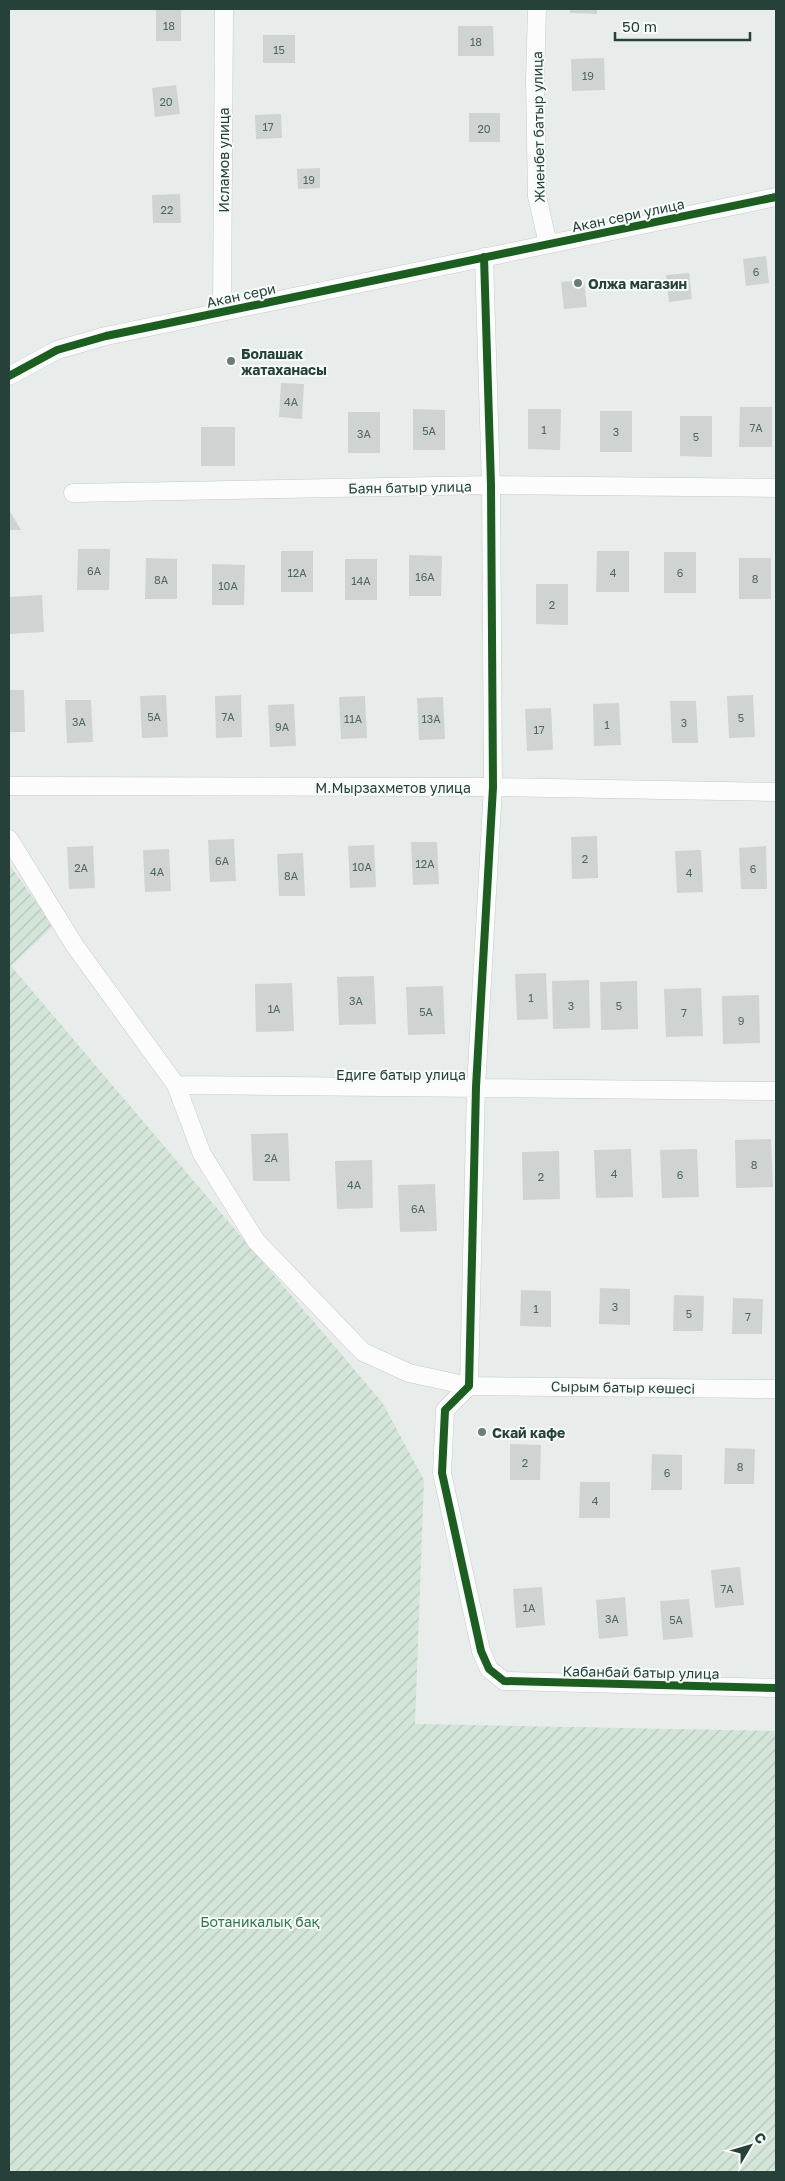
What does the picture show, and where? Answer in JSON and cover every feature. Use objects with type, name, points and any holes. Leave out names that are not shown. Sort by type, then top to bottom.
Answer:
[{"type":"street","name":"Исламов улица","points":[[222,312],[224,9]]},
{"type":"street","name":"Жиенбет батыр улица","points":[[537,9],[535,80],[536,196],[548,244]]},
{"type":"street","name":"Акан сери улица","points":[[484,257],[776,197]]},
{"type":"street","name":"Акан сери","points":[[9,376],[57,350],[106,336],[484,257]]},
{"type":"street","points":[[470,1386],[476,1087],[493,787],[491,485],[484,257]]},
{"type":"street","name":"Баян батыр улица","points":[[73,494],[491,485],[776,488]]},
{"type":"street","name":"М.Мырзахметов улица","points":[[9,786],[493,787],[776,792]]},
{"type":"street","name":"Сырым батыр көшесі","points":[[9,839],[75,946],[176,1085],[202,1154],[256,1241],[363,1352],[409,1373],[470,1386],[776,1389]]},
{"type":"street","name":"Едиге батыр улица","points":[[176,1085],[776,1091]]},
{"type":"street","name":"Кабанбай батыр улица","points":[[470,1386],[446,1410],[442,1473],[481,1651],[489,1669],[504,1681],[776,1688]]},
{"type":"green space","name":"Ботаникалық бақ","points":[[9,864],[53,926],[11,966],[382,1402],[424,1480],[415,1724],[776,1731],[776,2172],[9,2172]]},
{"type":"building","points":[[156,9],[181,9],[181,41],[156,41]]},
{"type":"building","points":[[570,9],[597,9],[597,14],[570,13]]},
{"type":"building","points":[[458,26],[493,26],[494,56],[458,56]]},
{"type":"building","points":[[263,35],[295,35],[295,63],[263,63]]},
{"type":"building","points":[[604,58],[605,90],[572,91],[571,59]]},
{"type":"building","points":[[176,85],[180,114],[155,117],[152,88]]},
{"type":"building","points":[[469,113],[500,113],[500,142],[469,142]]},
{"type":"building","points":[[281,114],[282,138],[256,139],[255,115]]},
{"type":"building","points":[[320,168],[320,188],[298,189],[297,169]]},
{"type":"building","points":[[180,194],[181,223],[153,223],[152,195]]},
{"type":"building","points":[[766,256],[769,283],[746,286],[743,259]]},
{"type":"building","points":[[689,273],[692,299],[669,302],[666,275]]},
{"type":"building","points":[[584,280],[587,307],[564,309],[561,282]]},
{"type":"building","points":[[281,383],[304,384],[302,419],[279,417]]},
{"type":"building","points":[[740,407],[772,407],[772,447],[739,447]]},
{"type":"building","points":[[413,409],[445,410],[445,450],[413,450]]},
{"type":"building","points":[[528,409],[561,409],[560,450],[528,449]]},
{"type":"building","points":[[600,411],[632,411],[632,452],[600,452]]},
{"type":"building","points":[[348,412],[380,412],[380,453],[348,453]]},
{"type":"building","points":[[680,416],[712,416],[712,457],[680,456]]},
{"type":"building","points":[[201,427],[235,427],[235,466],[201,466]]},
{"type":"building","points":[[9,510],[21,530],[9,530]]},
{"type":"building","points":[[78,549],[110,549],[109,590],[77,590]]},
{"type":"building","points":[[281,551],[313,551],[313,592],[281,592]]},
{"type":"building","points":[[597,551],[629,551],[629,592],[596,592]]},
{"type":"building","points":[[664,552],[696,552],[696,593],[664,593]]},
{"type":"building","points":[[409,555],[442,556],[441,596],[409,596]]},
{"type":"building","points":[[146,558],[177,559],[177,599],[145,599]]},
{"type":"building","points":[[739,558],[771,558],[771,599],[739,599]]},
{"type":"building","points":[[345,559],[377,559],[377,600],[345,600]]},
{"type":"building","points":[[212,564],[245,565],[244,605],[212,605]]},
{"type":"building","points":[[536,584],[568,584],[568,625],[536,624]]},
{"type":"building","points":[[42,595],[44,632],[9,634],[9,597]]},
{"type":"building","points":[[9,690],[24,690],[25,732],[9,732]]},
{"type":"building","points":[[166,695],[168,737],[142,738],[140,696]]},
{"type":"building","points":[[241,695],[242,737],[216,738],[215,696]]},
{"type":"building","points":[[753,695],[755,737],[729,738],[727,696]]},
{"type":"building","points":[[365,696],[367,738],[341,739],[339,697]]},
{"type":"building","points":[[443,697],[445,739],[419,740],[417,698]]},
{"type":"building","points":[[65,700],[91,700],[93,742],[67,743]]},
{"type":"building","points":[[670,701],[696,701],[698,743],[672,743]]},
{"type":"building","points":[[619,703],[621,745],[594,746],[593,704]]},
{"type":"building","points":[[294,704],[296,746],[270,747],[268,705]]},
{"type":"building","points":[[551,708],[553,750],[527,751],[525,709]]},
{"type":"building","points":[[597,836],[598,878],[572,879],[571,837]]},
{"type":"building","points":[[234,839],[236,881],[210,882],[208,840]]},
{"type":"building","points":[[411,842],[437,842],[439,884],[413,885]]},
{"type":"building","points":[[374,845],[376,887],[350,888],[348,846]]},
{"type":"building","points":[[93,846],[95,888],[69,889],[67,847]]},
{"type":"building","points":[[766,846],[767,889],[741,889],[739,848]]},
{"type":"building","points":[[169,849],[171,891],[145,892],[143,850]]},
{"type":"building","points":[[701,850],[703,892],[677,893],[675,851]]},
{"type":"building","points":[[303,853],[305,896],[279,896],[277,854]]},
{"type":"building","points":[[546,973],[548,1019],[517,1020],[515,974]]},
{"type":"building","points":[[374,976],[376,1024],[339,1025],[337,977]]},
{"type":"building","points":[[589,980],[590,1028],[553,1029],[552,981]]},
{"type":"building","points":[[637,981],[638,1029],[601,1030],[600,982]]},
{"type":"building","points":[[292,983],[294,1031],[256,1032],[255,984]]},
{"type":"building","points":[[443,986],[445,1034],[408,1035],[406,987]]},
{"type":"building","points":[[701,988],[703,1036],[666,1037],[664,989]]},
{"type":"building","points":[[759,995],[760,1043],[723,1044],[722,996]]},
{"type":"building","points":[[288,1133],[290,1181],[253,1181],[251,1134]]},
{"type":"building","points":[[771,1139],[773,1187],[736,1188],[735,1140]]},
{"type":"building","points":[[631,1149],[633,1197],[596,1198],[594,1150]]},
{"type":"building","points":[[697,1149],[699,1197],[662,1198],[660,1150]]},
{"type":"building","points":[[559,1151],[560,1199],[523,1200],[522,1152]]},
{"type":"building","points":[[372,1160],[373,1208],[337,1209],[335,1161]]},
{"type":"building","points":[[435,1184],[437,1231],[400,1232],[398,1185]]},
{"type":"building","points":[[600,1288],[630,1289],[630,1325],[599,1324]]},
{"type":"building","points":[[521,1290],[551,1291],[551,1327],[520,1326]]},
{"type":"building","points":[[674,1295],[704,1296],[703,1331],[673,1331]]},
{"type":"building","points":[[733,1298],[763,1299],[762,1334],[732,1334]]},
{"type":"building","points":[[510,1444],[541,1445],[540,1480],[510,1480]]},
{"type":"building","points":[[725,1448],[755,1449],[754,1484],[724,1484]]},
{"type":"building","points":[[652,1454],[682,1455],[682,1490],[651,1490]]},
{"type":"building","points":[[580,1482],[610,1482],[610,1518],[579,1518]]},
{"type":"building","points":[[740,1567],[744,1605],[715,1608],[711,1570]]},
{"type":"building","points":[[542,1587],[545,1625],[516,1628],[513,1589]]},
{"type":"building","points":[[625,1597],[628,1636],[599,1639],[596,1600]]},
{"type":"building","points":[[689,1599],[693,1637],[663,1640],[660,1601]]},
{"type":"cycle path","points":[[9,376],[57,350],[106,336],[776,197]]},
{"type":"cycle path","points":[[484,257],[491,485],[493,787],[476,1087],[469,1386],[445,1410],[442,1473],[481,1651],[489,1669],[504,1681],[776,1688]]},
{"type":"place","name":"Олжа магазин","points":[[578,283]]},
{"type":"place","name":"Болашак жатаханасы","points":[[231,361]]},
{"type":"place","name":"Скай кафе","points":[[482,1432]]}]
